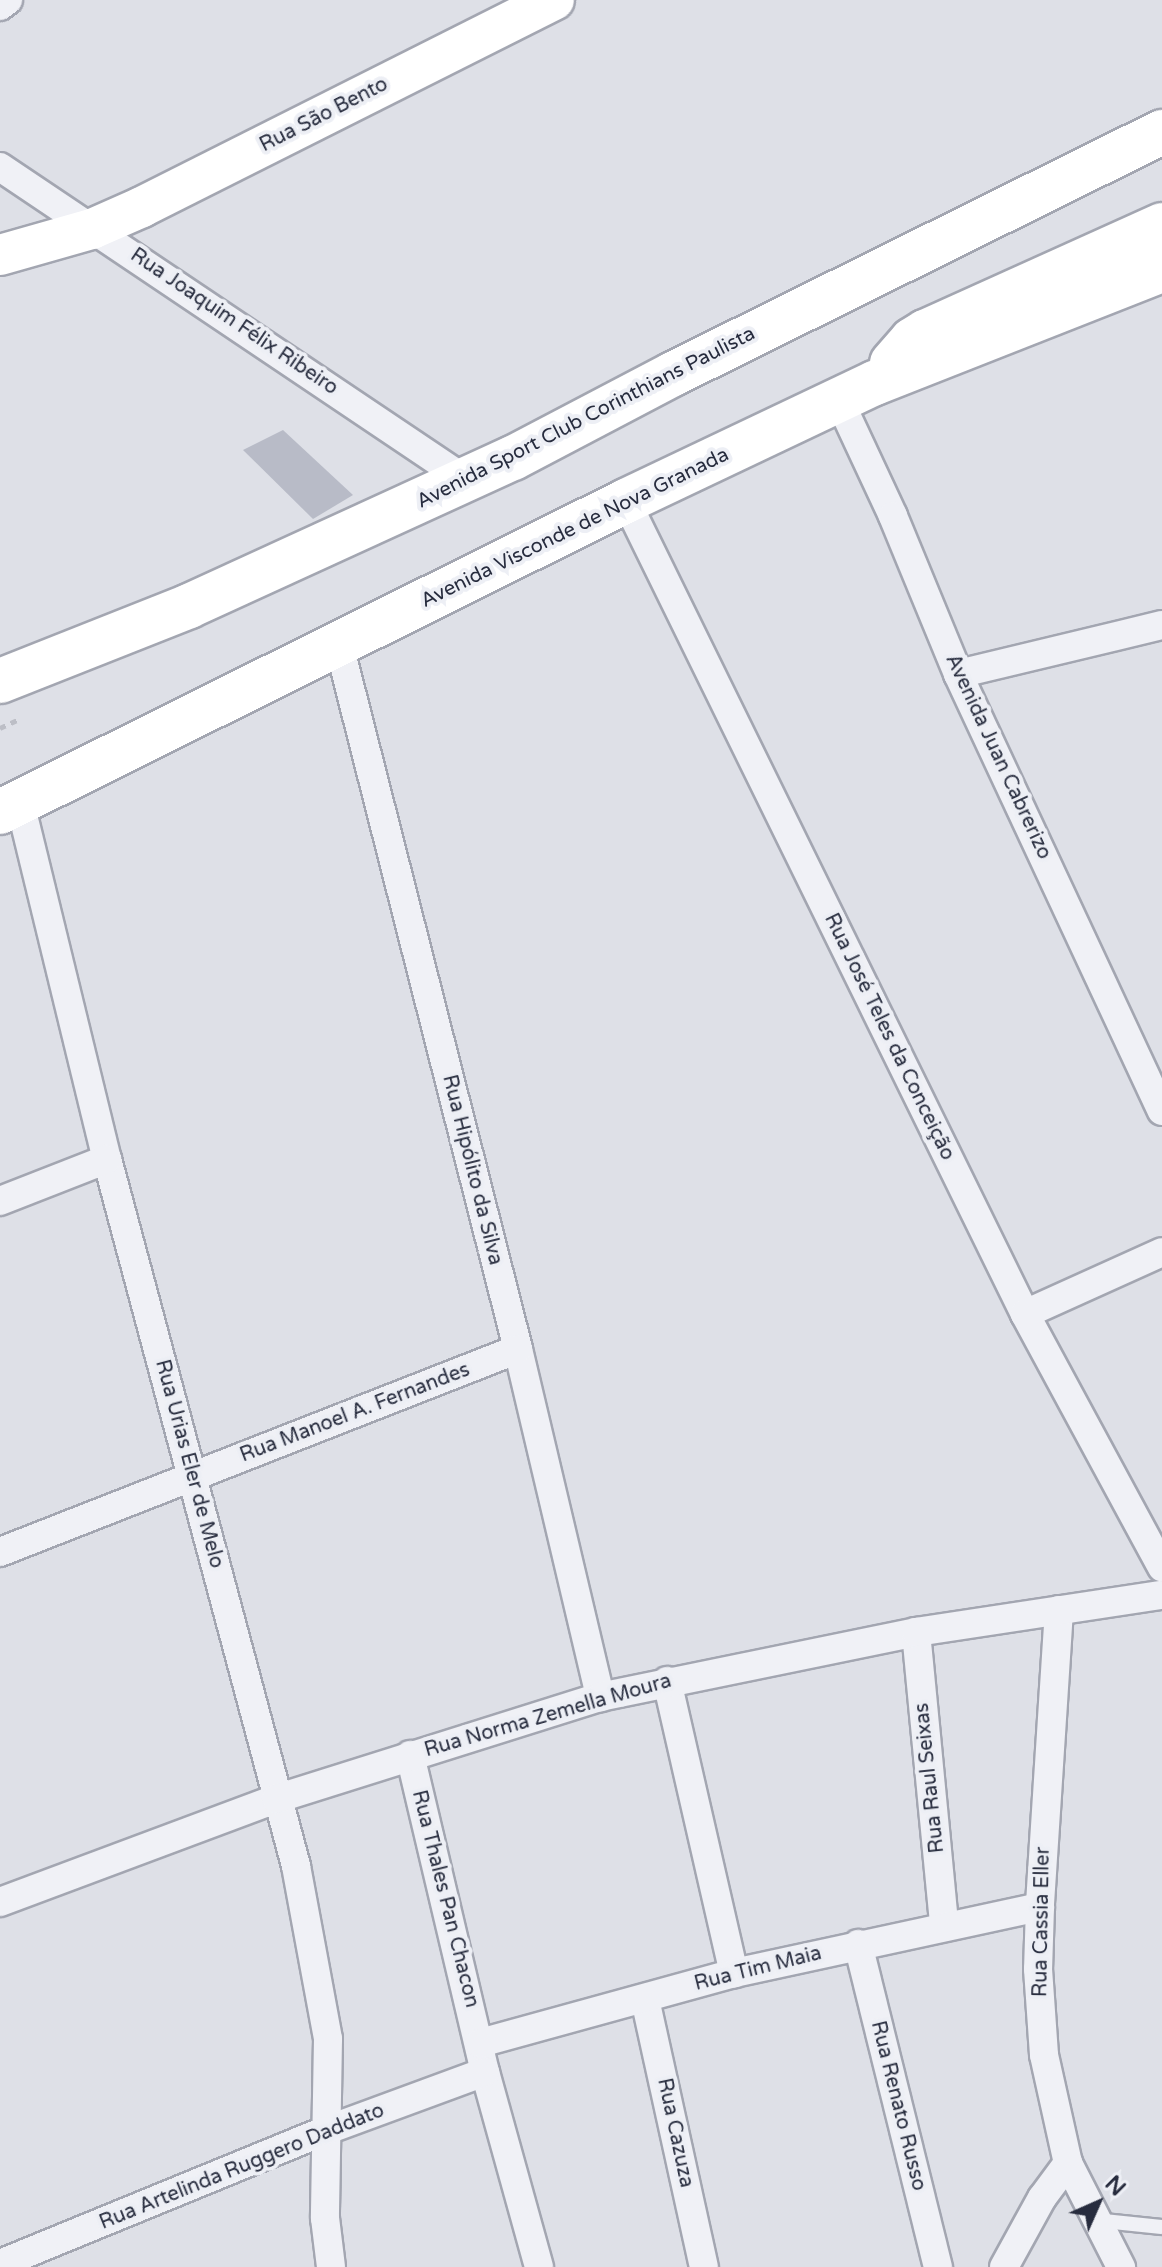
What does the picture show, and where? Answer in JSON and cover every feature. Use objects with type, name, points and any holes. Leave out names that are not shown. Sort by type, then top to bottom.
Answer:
[{"type":"main road","name":"Avenida Sport Club Corinthians Paulista","points":[[0,681],[189,606],[466,480],[1162,132]]},
{"type":"main road","points":[[857,392],[912,340],[925,332],[1162,225]]},
{"type":"main road","name":"Avenida Visconde de Nova Granada","points":[[10,807],[626,501],[857,392],[1162,270]]},
{"type":"street","points":[[0,6],[8,0]]},
{"type":"street","name":"Rua São Bento","points":[[0,255],[92,229],[554,0]]},
{"type":"street","name":"Rua Joaquim Félix Ribeiro","points":[[0,167],[466,480]]},
{"type":"street","name":"Avenida Juan Cabrerizo","points":[[857,392],[893,516],[958,674],[1162,1111]]},
{"type":"street","name":"Rua José Teles da Conceição","points":[[626,501],[1025,1314],[1162,1567]]},
{"type":"street","points":[[958,674],[1162,625]]},
{"type":"street","name":"Rua Hipólito da Silva","points":[[339,645],[518,1349],[600,1697]]},
{"type":"street","name":"Rua Urias Eler de Melo","points":[[10,807],[296,1866],[328,2039],[325,2218],[331,2267]]},
{"type":"street","points":[[0,1201],[107,1159]]},
{"type":"street","points":[[1025,1314],[1162,1252]]},
{"type":"street","name":"Rua Manoel A. Fernandes","points":[[0,1552],[518,1349]]},
{"type":"street","name":"Rua Norma Zemella Moura","points":[[0,1902],[276,1799],[600,1697],[916,1632],[1162,1595]]},
{"type":"street","name":"Rua Cassia Eller","points":[[1059,1610],[1040,1907],[1038,1969],[1044,2055],[1068,2163],[1094,2220],[1121,2267]]},
{"type":"street","name":"Rua Raul Seixas","points":[[916,1632],[944,1925]]},
{"type":"street","points":[[667,1681],[734,1973]]},
{"type":"street","name":"Rua Thales Pan Chacon","points":[[410,1755],[485,2072],[539,2267]]},
{"type":"street","name":"Rua Tim Maia","points":[[480,2043],[734,1973],[944,1925],[1040,1907]]},
{"type":"street","name":"Rua Renato Russo","points":[[858,1944],[938,2267]]},
{"type":"street","name":"Rua Cazuza","points":[[645,1999],[704,2267]]},
{"type":"street","name":"Rua Artelinda Ruggero Daddato","points":[[0,2264],[327,2130],[485,2072]]},
{"type":"street","points":[[1004,2267],[1042,2198],[1068,2163]]},
{"type":"lane","points":[[1094,2220],[1162,2227]]},
{"type":"building","points":[[283,430],[353,495],[313,519],[243,450]]}]
